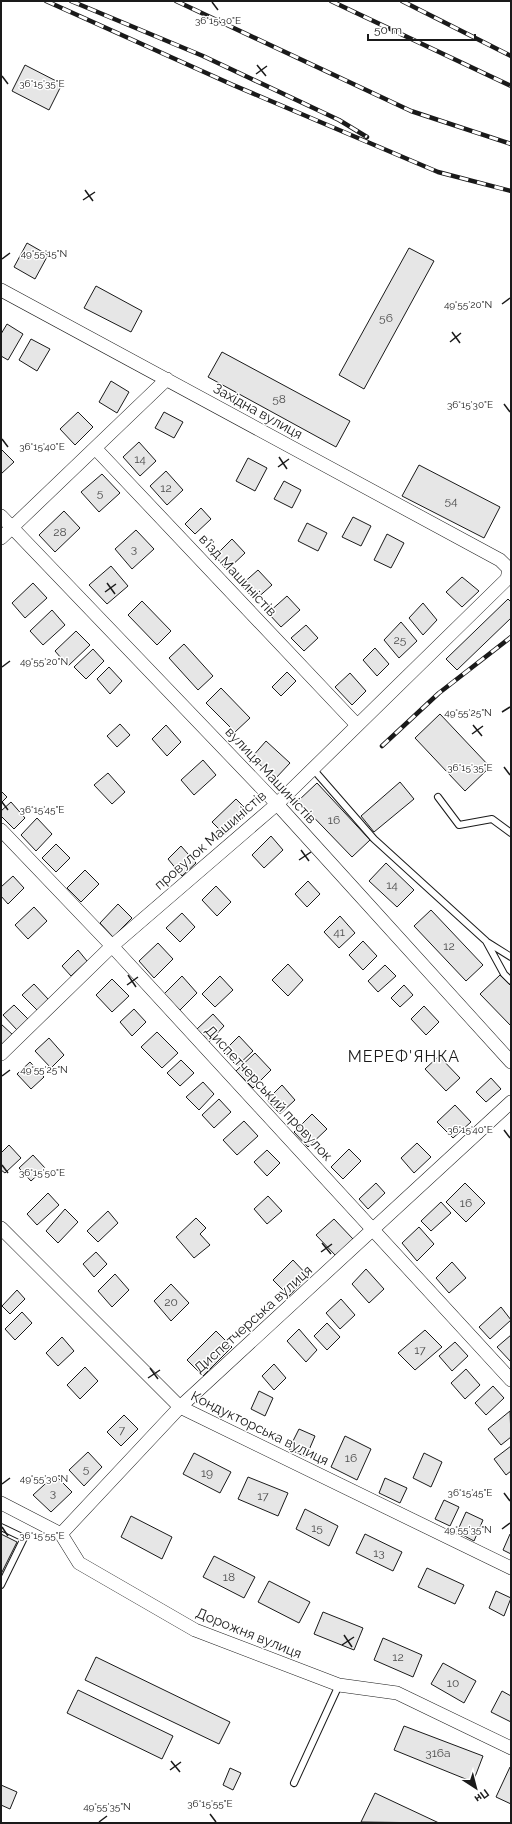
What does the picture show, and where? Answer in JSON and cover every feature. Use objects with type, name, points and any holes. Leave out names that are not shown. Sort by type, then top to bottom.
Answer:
[{"type":"street","name":"Західна вулиця","points":[[1,290],[500,560]]},
{"type":"street","points":[[1,538],[167,379]]},
{"type":"street","name":"в’їзд Машиністів","points":[[95,448],[357,725]]},
{"type":"street","name":"вулиця Машиністів","points":[[1,516],[277,804],[511,1062]]},
{"type":"street","name":"провулок Машиністів","points":[[1,1054],[112,946],[277,804],[507,579],[509,569],[500,560]]},
{"type":"street","name":"Диспетчерський провулок","points":[[1,830],[112,946],[511,1380]]},
{"type":"street","name":"Диспетчерська вулиця","points":[[60,1534],[180,1407],[373,1231],[511,1102]]},
{"type":"street","name":"Кондукторська вулиця","points":[[1,1228],[180,1407],[511,1568]]},
{"type":"street","name":"Дорожня вулиця","points":[[1,1503],[60,1534],[79,1563],[195,1630],[339,1685],[397,1693],[511,1748]]},
{"type":"lane","points":[[313,769],[374,839],[486,941],[511,957]]},
{"type":"lane","points":[[438,797],[459,825],[492,819],[511,833]]},
{"type":"lane","points":[[486,941],[504,974],[511,981]]},
{"type":"lane","points":[[1,1527],[24,1538],[1,1585]]},
{"type":"lane","points":[[294,1783],[339,1685]]},
{"type":"building","points":[[25,65],[62,84],[49,110],[12,91]]},
{"type":"building","points":[[27,243],[48,255],[35,279],[14,267]]},
{"type":"building","points":[[409,248],[434,261],[364,389],[339,375]]},
{"type":"building","points":[[96,286],[142,311],[131,332],[84,308]]},
{"type":"building","points":[[7,324],[23,334],[8,360],[1,356],[1,334]]},
{"type":"building","points":[[31,339],[50,349],[37,371],[19,360]]},
{"type":"building","points":[[222,352],[350,421],[336,447],[208,377]]},
{"type":"building","points":[[111,381],[129,392],[117,413],[99,402]]},
{"type":"building","points":[[78,412],[93,427],[75,445],[60,429]]},
{"type":"building","points":[[164,412],[183,422],[174,438],[155,428]]},
{"type":"building","points":[[139,442],[156,461],[140,476],[123,457]]},
{"type":"building","points":[[1,449],[14,462],[1,474]]},
{"type":"building","points":[[248,458],[267,468],[255,491],[236,481]]},
{"type":"building","points":[[419,465],[500,507],[484,538],[402,496]]},
{"type":"building","points":[[166,471],[183,490],[167,505],[150,486]]},
{"type":"building","points":[[102,474],[120,493],[99,512],[81,492]]},
{"type":"building","points":[[284,481],[301,490],[292,508],[274,499]]},
{"type":"building","points":[[201,508],[211,519],[195,534],[185,524]]},
{"type":"building","points":[[64,511],[80,528],[55,552],[39,535]]},
{"type":"building","points":[[353,517],[371,526],[361,546],[342,537]]},
{"type":"building","points":[[307,523],[327,533],[318,551],[298,541]]},
{"type":"building","points":[[136,530],[154,549],[132,569],[115,549]]},
{"type":"building","points":[[387,534],[404,543],[391,568],[374,560]]},
{"type":"building","points":[[232,539],[245,553],[227,570],[215,556]]},
{"type":"building","points":[[111,566],[128,586],[107,604],[89,585]]},
{"type":"building","points":[[258,570],[272,585],[255,600],[241,585]]},
{"type":"building","points":[[462,577],[479,591],[462,607],[446,592]]},
{"type":"building","points":[[33,583],[47,598],[25,618],[12,603]]},
{"type":"building","points":[[287,596],[300,610],[281,627],[268,613]]},
{"type":"building","points":[[508,599],[511,602],[511,618],[457,670],[446,659]]},
{"type":"building","points":[[142,601],[171,631],[157,645],[128,615]]},
{"type":"building","points":[[423,603],[437,620],[423,635],[409,618]]},
{"type":"building","points":[[52,610],[65,625],[43,645],[30,631]]},
{"type":"building","points":[[401,622],[417,641],[399,658],[384,640]]},
{"type":"building","points":[[306,625],[318,638],[304,651],[291,638]]},
{"type":"building","points":[[76,631],[90,645],[68,666],[55,651]]},
{"type":"building","points":[[184,644],[213,676],[198,690],[169,658]]},
{"type":"building","points":[[375,648],[389,664],[377,676],[363,660]]},
{"type":"building","points":[[93,649],[104,661],[86,679],[74,667]]},
{"type":"building","points":[[109,667],[122,681],[110,694],[97,679]]},
{"type":"building","points":[[287,672],[296,681],[281,696],[272,687]]},
{"type":"building","points":[[350,673],[366,691],[352,705],[335,687]]},
{"type":"building","points":[[221,688],[250,718],[235,732],[206,703]]},
{"type":"building","points":[[440,714],[490,767],[465,791],[415,738]]},
{"type":"building","points":[[120,724],[130,735],[117,747],[107,736]]},
{"type":"building","points":[[166,725],[181,742],[167,756],[152,739]]},
{"type":"building","points":[[266,741],[290,763],[275,779],[252,757]]},
{"type":"building","points":[[203,760],[216,775],[194,795],[181,780]]},
{"type":"building","points":[[108,773],[125,792],[112,804],[94,785]]},
{"type":"building","points":[[400,782],[414,799],[374,832],[361,816]]},
{"type":"building","points":[[317,783],[370,840],[352,857],[298,801]]},
{"type":"building","points":[[1,791],[7,797],[1,803]]},
{"type":"building","points":[[236,799],[249,812],[225,835],[212,822]]},
{"type":"building","points":[[11,802],[25,818],[14,829],[1,816],[1,811]]},
{"type":"building","points":[[37,818],[52,834],[36,851],[21,835]]},
{"type":"building","points":[[271,836],[283,850],[264,868],[252,855]]},
{"type":"building","points":[[56,844],[70,858],[56,872],[42,858]]},
{"type":"building","points":[[181,846],[196,863],[182,876],[168,859]]},
{"type":"building","points":[[386,863],[414,890],[397,907],[369,881]]},
{"type":"building","points":[[85,870],[99,884],[81,902],[67,888]]},
{"type":"building","points":[[13,876],[24,888],[8,904],[1,896],[1,887]]},
{"type":"building","points":[[308,881],[320,894],[307,907],[295,894]]},
{"type":"building","points":[[216,886],[231,902],[217,916],[202,900]]},
{"type":"building","points":[[118,904],[132,918],[113,937],[100,923]]},
{"type":"building","points":[[34,907],[47,921],[28,939],[15,925]]},
{"type":"building","points":[[431,910],[483,965],[466,981],[414,926]]},
{"type":"building","points":[[182,913],[195,927],[180,942],[166,928]]},
{"type":"building","points":[[340,916],[355,933],[339,948],[324,932]]},
{"type":"building","points":[[363,941],[377,956],[363,970],[349,955]]},
{"type":"building","points":[[158,943],[173,959],[154,978],[139,961]]},
{"type":"building","points":[[78,950],[87,961],[71,976],[62,966]]},
{"type":"building","points":[[288,964],[303,980],[288,996],[272,980]]},
{"type":"building","points":[[385,965],[396,976],[378,992],[368,981]]},
{"type":"building","points":[[500,975],[511,986],[511,1026],[480,994]]},
{"type":"building","points":[[182,976],[197,993],[180,1010],[164,994]]},
{"type":"building","points":[[220,976],[233,990],[215,1007],[202,994]]},
{"type":"building","points":[[112,979],[129,996],[112,1012],[96,995]]},
{"type":"building","points":[[34,984],[48,999],[37,1010],[22,995]]},
{"type":"building","points":[[404,985],[413,995],[400,1007],[391,998]]},
{"type":"building","points":[[14,1005],[28,1019],[17,1030],[3,1015]]},
{"type":"building","points":[[424,1006],[439,1022],[426,1035],[411,1019]]},
{"type":"building","points":[[134,1009],[146,1022],[132,1036],[120,1022]]},
{"type":"building","points":[[213,1014],[224,1026],[209,1042],[197,1029]]},
{"type":"building","points":[[1,1024],[13,1035],[1,1048]]},
{"type":"building","points":[[157,1032],[178,1053],[162,1068],[141,1047]]},
{"type":"building","points":[[239,1036],[253,1051],[237,1066],[223,1052]]},
{"type":"building","points":[[49,1038],[64,1055],[51,1068],[35,1051]]},
{"type":"building","points":[[255,1053],[271,1070],[253,1088],[236,1071]]},
{"type":"building","points":[[439,1056],[460,1078],[446,1091],[425,1069]]},
{"type":"building","points":[[181,1060],[194,1073],[180,1086],[167,1073]]},
{"type":"building","points":[[30,1062],[44,1077],[31,1089],[17,1074]]},
{"type":"building","points":[[491,1078],[501,1089],[486,1102],[476,1092]]},
{"type":"building","points":[[203,1082],[214,1094],[199,1110],[186,1097]]},
{"type":"building","points":[[282,1085],[295,1100],[280,1114],[267,1100]]},
{"type":"building","points":[[219,1099],[231,1112],[214,1128],[202,1115]]},
{"type":"building","points":[[455,1105],[471,1122],[453,1138],[437,1122]]},
{"type":"building","points":[[312,1114],[327,1129],[308,1147],[294,1132]]},
{"type":"building","points":[[244,1121],[258,1136],[237,1155],[223,1140]]},
{"type":"building","points":[[417,1143],[431,1157],[414,1173],[401,1158]]},
{"type":"building","points":[[9,1145],[21,1158],[5,1173],[1,1170],[1,1153]]},
{"type":"building","points":[[349,1149],[361,1161],[343,1179],[331,1167]]},
{"type":"building","points":[[267,1150],[280,1163],[267,1176],[254,1162]]},
{"type":"building","points":[[33,1155],[45,1168],[31,1181],[19,1168]]},
{"type":"building","points":[[376,1183],[385,1193],[368,1209],[359,1199]]},
{"type":"building","points":[[465,1183],[485,1203],[466,1222],[446,1202]]},
{"type":"building","points":[[48,1193],[59,1205],[37,1225],[27,1214]]},
{"type":"building","points":[[268,1196],[282,1211],[267,1224],[254,1209]]},
{"type":"building","points":[[441,1202],[451,1213],[431,1231],[421,1221]]},
{"type":"building","points":[[65,1209],[78,1222],[58,1243],[46,1231]]},
{"type":"building","points":[[108,1211],[118,1223],[98,1242],[87,1231]]},
{"type":"building","points":[[196,1218],[206,1228],[200,1234],[210,1245],[194,1258],[176,1237]]},
{"type":"building","points":[[334,1219],[353,1239],[336,1256],[316,1235]]},
{"type":"building","points":[[419,1227],[434,1244],[417,1261],[402,1243]]},
{"type":"building","points":[[96,1252],[107,1264],[94,1277],[83,1264]]},
{"type":"building","points":[[293,1260],[308,1276],[289,1296],[273,1280]]},
{"type":"building","points":[[452,1262],[466,1278],[449,1293],[436,1278]]},
{"type":"building","points":[[366,1269],[384,1289],[369,1303],[352,1284]]},
{"type":"building","points":[[115,1274],[129,1290],[112,1307],[98,1291]]},
{"type":"building","points":[[171,1284],[189,1303],[171,1321],[154,1301]]},
{"type":"building","points":[[17,1290],[25,1299],[10,1314],[2,1306]]},
{"type":"building","points":[[341,1299],[355,1315],[340,1329],[326,1313]]},
{"type":"building","points":[[501,1307],[511,1320],[490,1339],[479,1327]]},
{"type":"building","points":[[22,1312],[32,1323],[15,1340],[5,1329]]},
{"type":"building","points":[[327,1323],[340,1337],[327,1350],[314,1336]]},
{"type":"building","points":[[299,1329],[317,1350],[306,1362],[287,1341]]},
{"type":"building","points":[[425,1330],[442,1347],[415,1370],[398,1353]]},
{"type":"building","points":[[216,1331],[232,1347],[203,1376],[187,1360]]},
{"type":"building","points":[[511,1335],[511,1362],[497,1347]]},
{"type":"building","points":[[62,1337],[74,1351],[58,1366],[46,1353]]},
{"type":"building","points":[[455,1342],[468,1356],[452,1371],[439,1356]]},
{"type":"building","points":[[274,1364],[286,1378],[274,1390],[262,1376]]},
{"type":"building","points":[[85,1367],[98,1381],[80,1399],[67,1385]]},
{"type":"building","points":[[466,1369],[480,1385],[465,1399],[451,1383]]},
{"type":"building","points":[[493,1386],[504,1398],[486,1415],[475,1403]]},
{"type":"building","points":[[259,1391],[273,1398],[265,1416],[251,1409]]},
{"type":"building","points":[[510,1411],[511,1437],[501,1445],[488,1429]]},
{"type":"building","points":[[124,1415],[138,1429],[121,1446],[107,1432]]},
{"type":"building","points":[[299,1429],[315,1436],[306,1457],[289,1449]]},
{"type":"building","points":[[345,1436],[371,1449],[357,1480],[331,1467]]},
{"type":"building","points":[[511,1446],[511,1471],[506,1475],[494,1459]]},
{"type":"building","points":[[88,1452],[102,1467],[84,1486],[69,1470]]},
{"type":"building","points":[[194,1453],[231,1472],[220,1493],[183,1474]]},
{"type":"building","points":[[424,1453],[442,1462],[431,1487],[413,1478]]},
{"type":"building","points":[[55,1475],[72,1492],[51,1512],[33,1495]]},
{"type":"building","points":[[248,1477],[288,1493],[278,1516],[238,1499]]},
{"type":"building","points":[[385,1478],[407,1488],[400,1503],[379,1493]]},
{"type":"building","points":[[444,1500],[459,1507],[450,1526],[435,1519]]},
{"type":"building","points":[[305,1509],[338,1526],[329,1546],[296,1529]]},
{"type":"building","points":[[466,1512],[483,1520],[474,1541],[457,1532]]},
{"type":"building","points":[[131,1516],[172,1537],[162,1559],[121,1537]]},
{"type":"building","points":[[1,1534],[17,1542],[1,1574]]},
{"type":"building","points":[[365,1534],[402,1552],[393,1571],[356,1553]]},
{"type":"building","points":[[510,1534],[511,1535],[511,1554],[503,1550]]},
{"type":"building","points":[[214,1556],[255,1577],[244,1598],[203,1577]]},
{"type":"building","points":[[427,1568],[464,1585],[455,1604],[418,1587]]},
{"type":"building","points":[[269,1581],[310,1602],[299,1623],[258,1602]]},
{"type":"building","points":[[496,1591],[511,1598],[504,1616],[489,1608]]},
{"type":"building","points":[[323,1612],[363,1628],[354,1650],[314,1634]]},
{"type":"building","points":[[383,1638],[422,1655],[413,1677],[374,1660]]},
{"type":"building","points":[[96,1657],[230,1722],[219,1744],[85,1680]]},
{"type":"building","points":[[443,1663],[476,1681],[464,1703],[431,1684]]},
{"type":"building","points":[[78,1690],[173,1736],[162,1759],[67,1713]]},
{"type":"building","points":[[502,1691],[511,1696],[511,1722],[491,1712]]},
{"type":"building","points":[[404,1726],[483,1756],[473,1782],[394,1750]]},
{"type":"building","points":[[510,1767],[511,1768],[511,1804],[496,1797]]},
{"type":"building","points":[[230,1768],[241,1773],[233,1790],[223,1785]]},
{"type":"building","points":[[1,1785],[17,1792],[10,1809],[1,1805]]},
{"type":"building","points":[[375,1793],[439,1823],[361,1822]]},
{"type":"railway","points":[[46,1],[233,85],[438,172],[511,191]]},
{"type":"railway","points":[[71,1],[203,56],[339,120],[367,137]]},
{"type":"railway","points":[[176,1],[411,111],[511,144]]},
{"type":"railway","points":[[331,1],[511,86]]},
{"type":"railway","points":[[402,1],[511,56]]},
{"type":"railway","points":[[382,746],[439,693],[511,637]]},
{"type":"district","name":"МЕРЕФ'ЯНКА","points":[[404,1056]]}]
